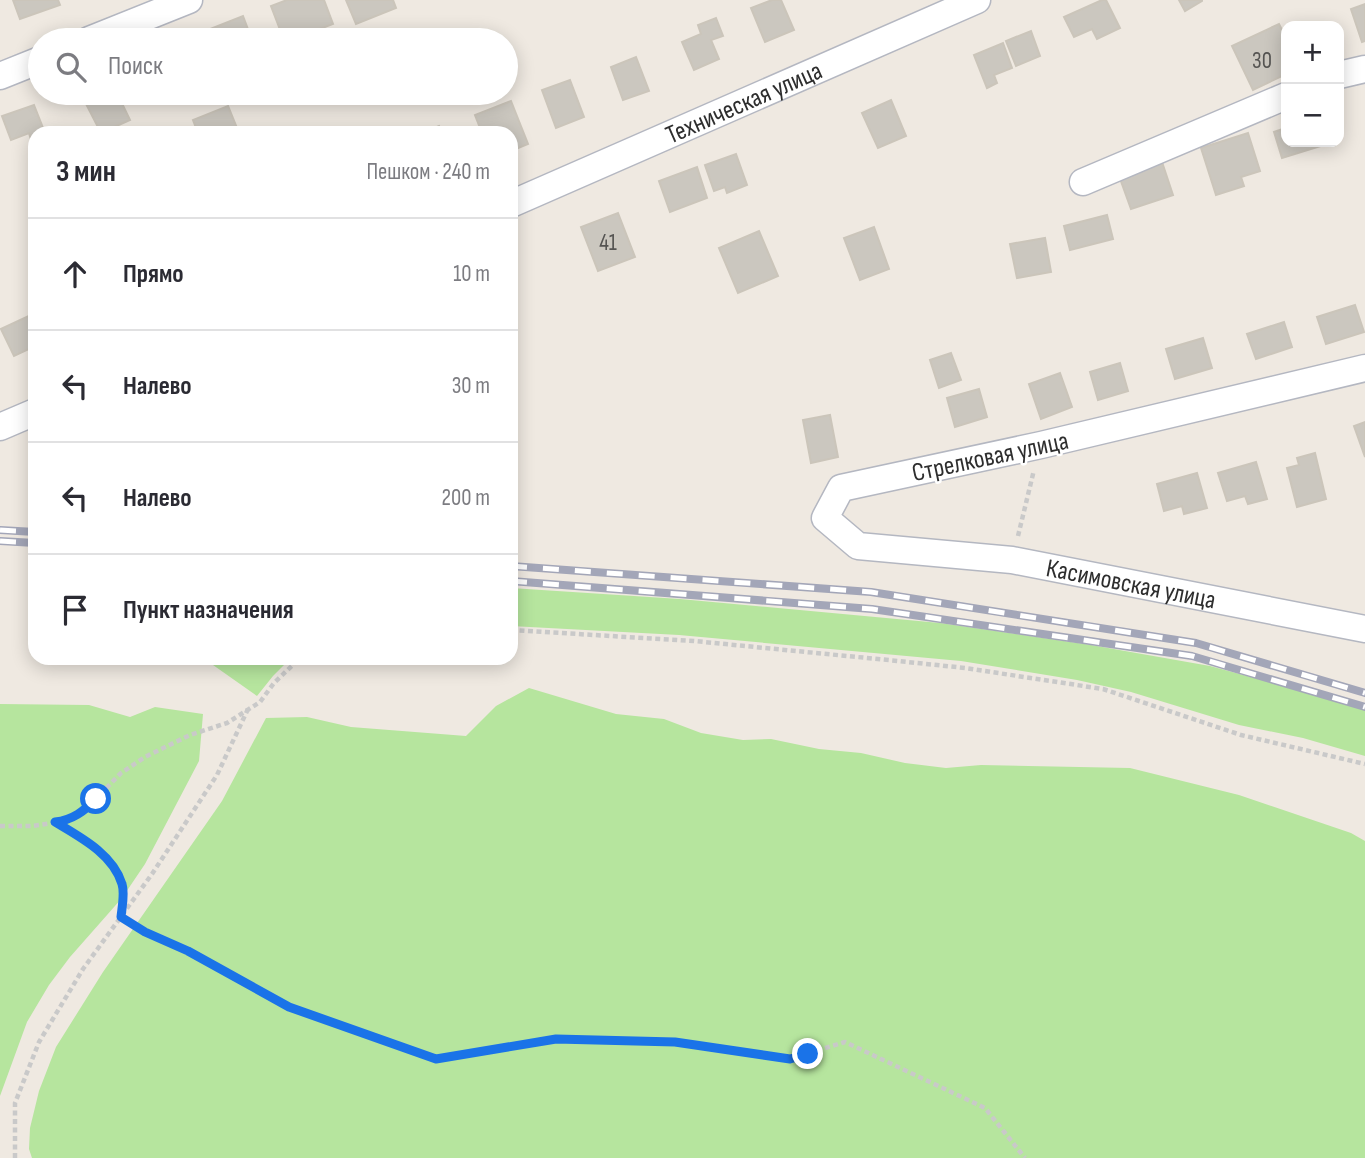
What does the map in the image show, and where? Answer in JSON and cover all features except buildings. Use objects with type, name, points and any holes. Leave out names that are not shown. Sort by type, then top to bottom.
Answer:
[{"type":"street","points":[[119,28],[189,0]]},
{"type":"street","name":"Техническая улица","points":[[518,201],[977,0]]},
{"type":"street","points":[[0,76],[28,65]]},
{"type":"street","points":[[1344,74],[1365,69]]},
{"type":"street","points":[[1083,182],[1281,98]]},
{"type":"street","name":"Стрелковая улица","points":[[1012,560],[858,546],[824,518],[841,488],[1041,445],[1365,368]]},
{"type":"street","points":[[0,427],[28,415]]},
{"type":"street","name":"Касимовская улица","points":[[1012,560],[1365,629]]},
{"type":"path","name":"Касимовская улица","points":[[1012,560],[1041,445]]},
{"type":"path","points":[[518,630],[694,641],[871,658],[964,668],[1103,689],[1241,735],[1365,764]]},
{"type":"path","points":[[0,826],[32,826],[66,821],[83,812],[121,773],[145,757],[190,735],[228,723],[260,702],[293,665]]},
{"type":"path","points":[[15,1158],[15,1102],[39,1042],[83,969],[217,775],[248,709]]},
{"type":"path","points":[[55,822],[87,840],[109,861],[123,885],[121,917]]},
{"type":"path","points":[[121,917],[289,1007],[436,1059],[556,1039],[675,1042],[790,1059],[845,1042],[985,1108],[1025,1158]]},
{"type":"green space","points":[[518,588],[680,599],[940,623],[1210,666],[1365,708],[1365,756],[1303,738],[1239,725],[1131,692],[1077,680],[961,661],[679,635],[518,626]]},
{"type":"green space","points":[[213,665],[284,665],[257,696]]},
{"type":"green space","points":[[529,688],[616,714],[664,719],[701,733],[743,740],[771,739],[905,763],[946,768],[981,765],[1130,768],[1239,795],[1351,833],[1365,841],[1365,1158],[32,1158],[29,1149],[30,1128],[39,1091],[56,1047],[103,972],[222,801],[266,718],[307,717],[351,727],[466,736],[496,706]]},
{"type":"green space","points":[[0,704],[89,705],[130,717],[155,707],[203,714],[199,761],[145,864],[122,898],[49,985],[27,1022],[0,1096]]},
{"type":"railway","points":[[0,530],[28,532]]},
{"type":"railway","points":[[0,541],[28,543]]},
{"type":"railway","points":[[518,567],[871,592],[1196,643],[1365,693]]},
{"type":"railway","points":[[518,582],[872,609],[1192,656],[1365,707]]},
{"type":"route","points":[[96,799],[83,812],[66,821],[55,822],[87,840],[109,861],[123,885],[121,917],[289,1007],[314,1016],[436,1059],[556,1039],[675,1042],[790,1059],[808,1054]]}]
